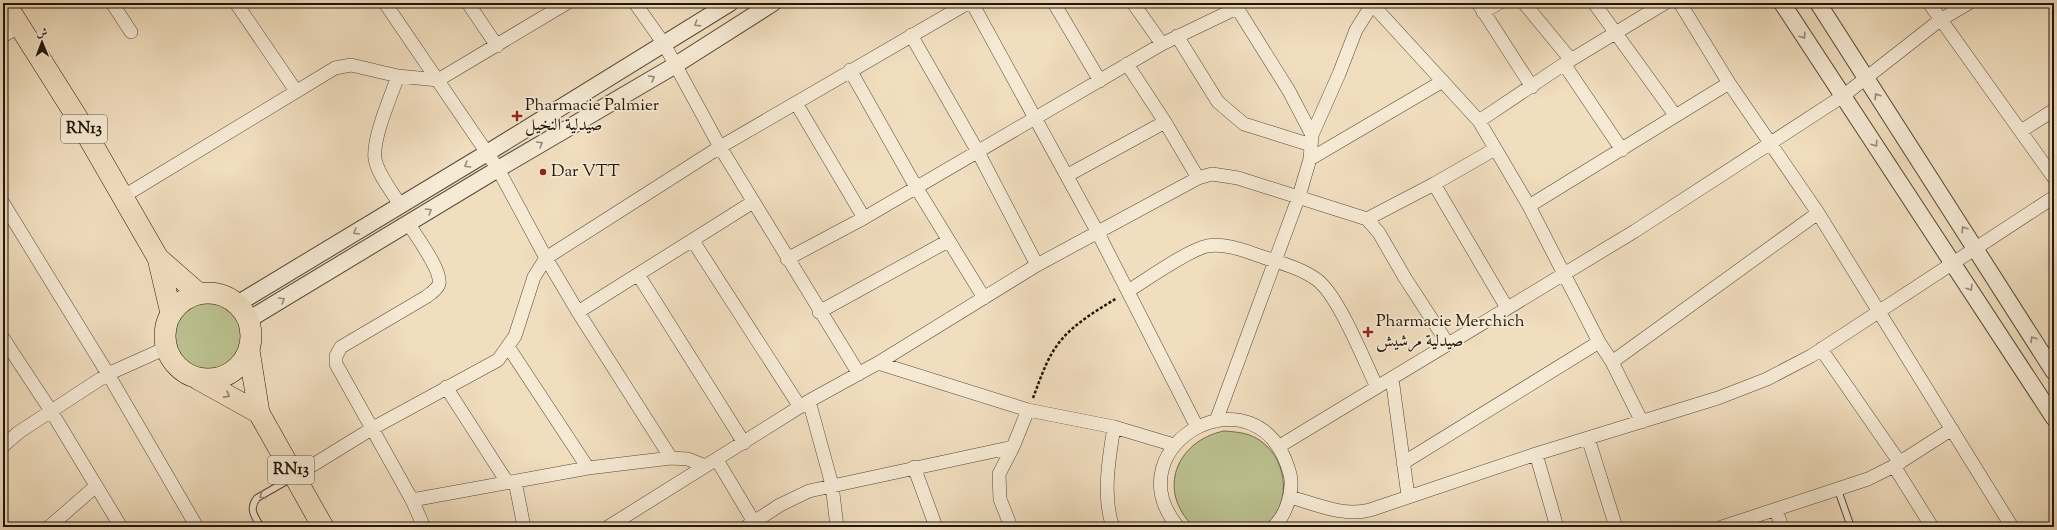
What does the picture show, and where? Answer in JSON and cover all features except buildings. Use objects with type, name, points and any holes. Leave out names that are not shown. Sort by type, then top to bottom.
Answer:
[{"type":"main road","name":"RN13","points":[[5,3],[11,31],[124,196],[158,258],[171,313]]},
{"type":"main road","name":"RN13","points":[[158,258],[199,294],[212,293],[225,296],[236,304],[248,320],[251,340],[249,350],[259,413],[323,527]]},
{"type":"main road","points":[[199,294],[188,298],[171,313],[165,330],[166,348],[172,361],[183,371],[259,413]]},
{"type":"main road","points":[[196,378],[209,379],[222,377],[234,371],[243,362],[249,350]]},
{"type":"street","points":[[112,3],[131,32]]},
{"type":"street","points":[[236,3],[296,91]]},
{"type":"street","points":[[385,3],[498,169],[546,258],[578,312],[671,458]]},
{"type":"street","points":[[468,3],[497,46]]},
{"type":"street","points":[[124,196],[296,91],[343,65],[363,67],[398,76],[438,80],[567,3]]},
{"type":"street","points":[[635,3],[664,44],[674,66],[720,147],[819,312],[859,374]]},
{"type":"street","points":[[236,304],[487,153],[730,3]]},
{"type":"street","points":[[248,320],[498,169],[674,66],[773,3]]},
{"type":"street","points":[[295,476],[373,428],[498,360],[509,348],[523,317],[534,277],[546,258],[720,147],[850,70],[968,3]]},
{"type":"street","points":[[972,3],[1068,176],[1197,427]]},
{"type":"street","points":[[1054,3],[1100,80]]},
{"type":"street","points":[[1133,3],[1162,44]]},
{"type":"street","points":[[1216,421],[1299,196],[1310,159],[1311,140],[1356,30],[1372,3],[1479,121],[1529,206],[1599,342],[1612,362],[1642,422]]},
{"type":"street","points":[[1498,3],[1481,8],[1532,87]]},
{"type":"street","points":[[1524,3],[1568,62],[1622,150]]},
{"type":"street","points":[[1594,3],[1675,115]]},
{"type":"street","points":[[1479,121],[1568,62],[1665,3]]},
{"type":"street","points":[[1680,3],[1729,83],[1818,213],[2012,527]]},
{"type":"street","points":[[1782,3],[1954,263],[2054,418]]},
{"type":"street","points":[[1818,3],[2054,372]]},
{"type":"street","points":[[1929,3],[2054,178]]},
{"type":"street","points":[[1278,446],[1635,231],[1843,96],[1866,80],[1940,20],[1969,3]]},
{"type":"street","points":[[787,259],[864,218],[1162,44],[1236,6],[1289,91],[1311,140]]},
{"type":"street","points":[[911,35],[978,152],[1037,265]]},
{"type":"street","points":[[1177,36],[1218,102],[1244,124],[1311,140]]},
{"type":"street","points":[[1127,64],[1166,122],[1198,178]]},
{"type":"street","points":[[850,70],[916,187],[984,298]]},
{"type":"street","points":[[398,76],[377,136],[375,159],[380,171],[400,205]]},
{"type":"street","points":[[1310,159],[1443,81]]},
{"type":"street","points":[[1529,206],[1729,83]]},
{"type":"street","points":[[796,103],[864,218]]},
{"type":"street","points":[[2021,131],[2054,110]]},
{"type":"street","points":[[1068,176],[1166,122]]},
{"type":"street","points":[[1367,219],[1434,184],[1495,149]]},
{"type":"street","points":[[608,527],[805,404],[878,363],[1037,265],[1198,178],[1212,174],[1224,175],[1299,196],[1367,219],[1379,233],[1405,278],[1448,344]]},
{"type":"street","points":[[1434,184],[1507,308]]},
{"type":"street","points":[[1290,496],[1334,510],[1359,513],[1536,454],[1742,390],[1767,379],[1821,349],[1879,313],[2054,198]]},
{"type":"street","points":[[578,312],[639,276],[753,202]]},
{"type":"street","points":[[3,203],[108,374],[196,527]]},
{"type":"street","points":[[1612,362],[1818,213]]},
{"type":"street","points":[[408,224],[438,272],[439,284],[436,289],[426,297],[348,342],[341,347],[336,356],[339,370],[373,428],[412,500],[424,527]]},
{"type":"street","points":[[693,241],[805,404],[832,485],[837,527]]},
{"type":"street","points":[[819,312],[948,241]]},
{"type":"street","points":[[1128,291],[1192,252],[1206,247],[1220,245],[1235,247],[1303,271],[1318,280],[1332,297],[1377,387]]},
{"type":"street","points":[[639,276],[744,443]]},
{"type":"street","points":[[3,338],[51,411],[121,527]]},
{"type":"street","points":[[1403,463],[1599,342]]},
{"type":"street","points":[[3,446],[19,432],[108,374],[166,348]]},
{"type":"street","points":[[509,348],[588,468]]},
{"type":"street","points":[[1821,349],[1897,465],[1932,527]]},
{"type":"street","points":[[878,363],[1028,410],[1114,427],[1174,444]]},
{"type":"street","points":[[1392,378],[1408,496]]},
{"type":"street","points":[[446,387],[511,482],[524,527]]},
{"type":"street","points":[[1011,527],[1000,499],[999,474],[1013,447],[1028,410]]},
{"type":"street","points":[[1178,527],[1169,517],[1162,499],[1161,480],[1165,461],[1174,444],[1188,431],[1225,419],[1244,422],[1261,430],[1278,446],[1286,459],[1291,477],[1290,496],[1279,522],[1273,527]]},
{"type":"street","points":[[1113,527],[1110,520],[1108,484],[1114,427]]},
{"type":"street","points":[[1722,527],[1868,479],[1897,465],[1952,429]]},
{"type":"street","points":[[1588,438],[1616,527]]},
{"type":"street","points":[[412,500],[588,468],[671,458],[688,459],[711,463],[753,525],[780,505],[809,492],[832,485],[1013,447]]},
{"type":"street","points":[[1536,454],[1556,527]]},
{"type":"street","points":[[914,467],[936,527]]},
{"type":"street","points":[[49,527],[96,486]]},
{"type":"street","points":[[1776,510],[1782,527]]},
{"type":"lane","points":[[261,527],[252,511],[254,502],[257,498],[295,476]]},
{"type":"lane","points":[[1838,490],[1851,527]]},
{"type":"path","points":[[1028,410],[1046,365],[1058,345],[1068,333],[1088,316],[1128,291]]},
{"type":"green space","points":[[209,297],[223,300],[236,308],[244,321],[247,335],[244,349],[236,362],[223,370],[209,373],[195,370],[182,362],[174,349],[171,335],[174,321],[182,308],[195,300]]},
{"type":"green space","points":[[1224,431],[1244,434],[1258,439],[1271,451],[1278,461],[1282,472],[1283,496],[1279,508],[1265,527],[1194,527],[1182,513],[1176,498],[1174,483],[1177,469],[1183,456],[1194,445],[1207,437]]},
{"type":"place","name":"Pharmacie Palmier صيدلية النخيل","points":[[517,116]]},
{"type":"place","name":"Dar VTT","points":[[543,172]]},
{"type":"place","name":"Pharmacie Merchich صيدلية مرشيش","points":[[1368,332]]}]
